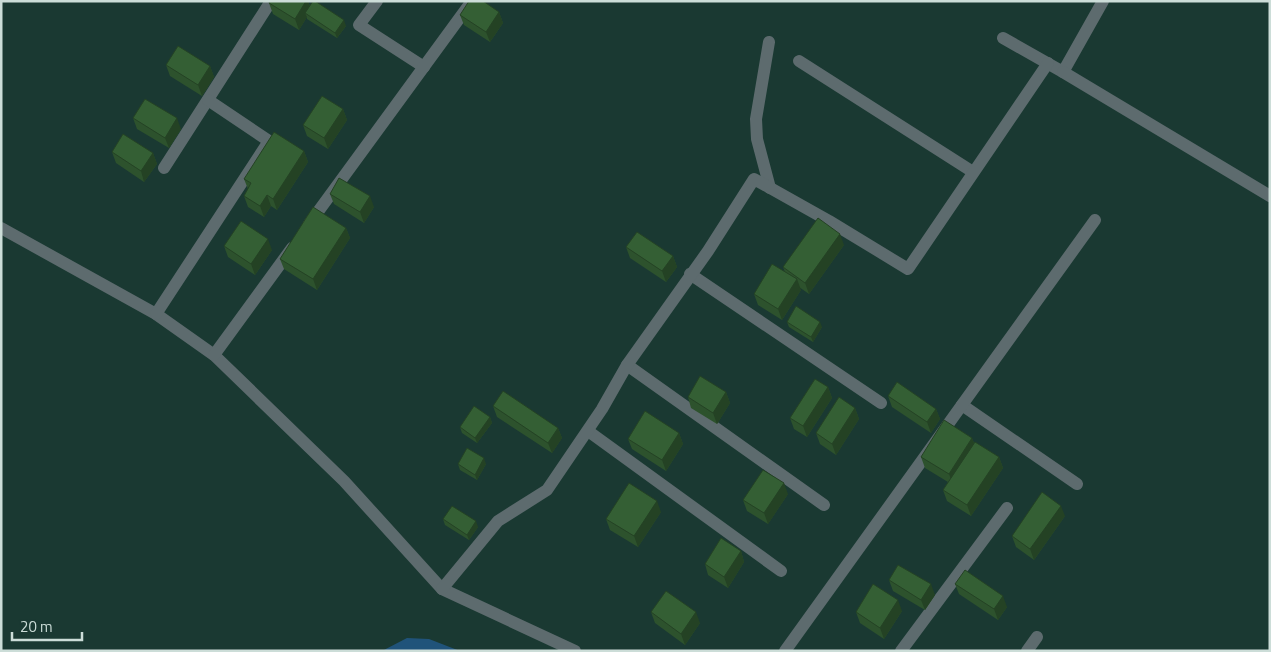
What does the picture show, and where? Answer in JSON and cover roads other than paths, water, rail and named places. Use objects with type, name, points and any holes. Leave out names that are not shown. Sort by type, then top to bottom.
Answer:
[{"type":"street","points":[[164,168],[271,1]]},
{"type":"street","points":[[377,1],[360,25],[424,67]]},
{"type":"street","points":[[214,355],[472,1]]},
{"type":"street","points":[[1063,72],[1103,1]]},
{"type":"street","points":[[1003,38],[1270,196]]},
{"type":"street","points":[[769,42],[756,119],[757,140],[770,188]]},
{"type":"street","points":[[799,61],[973,172]]},
{"type":"street","points":[[442,589],[498,520],[546,490],[588,431],[627,364],[754,179],[908,268],[1048,63]]},
{"type":"street","points":[[156,314],[269,141],[208,100]]},
{"type":"street","points":[[785,651],[1096,220]]},
{"type":"street","points":[[1,228],[156,314],[214,355],[344,480],[442,589],[575,651]]},
{"type":"street","points":[[690,274],[881,403]]},
{"type":"street","points":[[627,364],[824,505]]},
{"type":"street","points":[[962,405],[1077,484]]},
{"type":"street","points":[[588,431],[781,571]]},
{"type":"street","points":[[901,651],[1007,508]]},
{"type":"street","points":[[1027,651],[1037,637]]},
{"type":"water","points":[[407,638],[429,639],[460,651],[382,651]]}]
